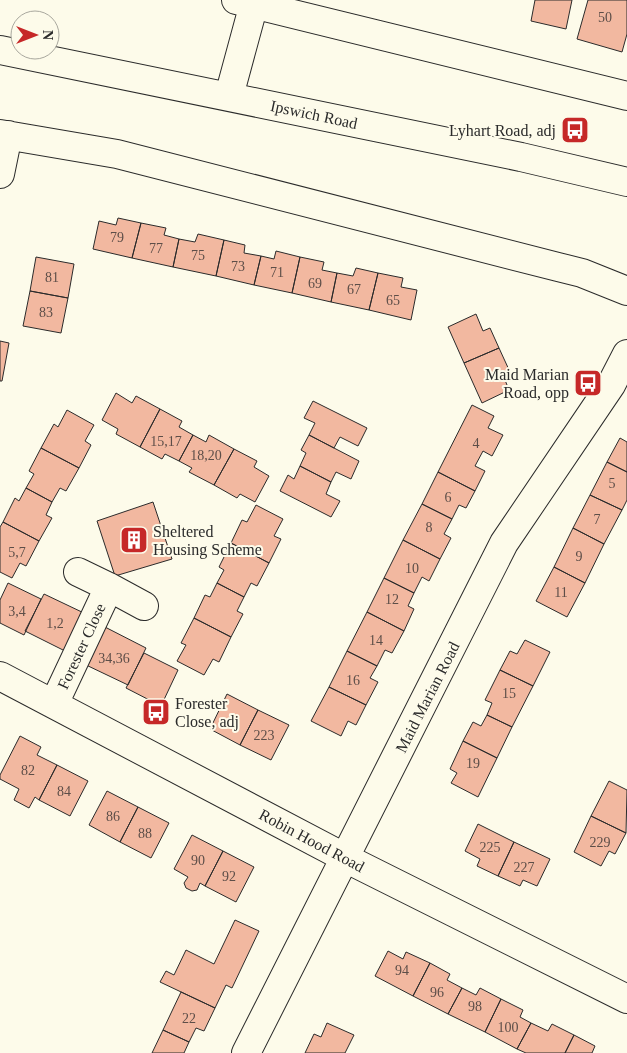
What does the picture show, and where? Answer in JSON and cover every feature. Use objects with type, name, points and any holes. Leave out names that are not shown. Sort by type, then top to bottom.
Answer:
[{"type":"main road","points":[[229,96],[248,1],[627,96]]},
{"type":"main road","name":"Ipswich Road","points":[[0,50],[521,157],[627,182]]},
{"type":"main road","points":[[0,174],[4,134],[117,154],[582,273],[627,291]]},
{"type":"main road","name":"Maid Marian Road","points":[[246,1053],[504,543],[619,388],[627,354]]},
{"type":"main road","name":"Forester Close","points":[[78,572],[144,606]]},
{"type":"main road","name":"Forester Close","points":[[54,704],[109,588]]},
{"type":"main road","name":"Robin Hood Road","points":[[0,676],[346,858],[627,999]]},
{"type":"building","points":[[535,0],[572,0],[566,29],[531,21]]},
{"type":"building","points":[[588,0],[627,0],[627,34],[622,52],[577,39]]},
{"type":"building","points":[[118,218],[141,223],[132,258],[93,249],[99,221],[116,225]]},
{"type":"building","points":[[141,223],[166,228],[164,235],[179,239],[173,267],[132,258]]},
{"type":"building","points":[[198,234],[224,240],[216,276],[173,267],[179,239],[195,242]]},
{"type":"building","points":[[224,240],[245,245],[244,253],[261,256],[254,285],[216,276]]},
{"type":"building","points":[[276,251],[300,257],[292,293],[254,285],[261,256],[274,259]]},
{"type":"building","points":[[36,257],[74,264],[68,298],[30,291]]},
{"type":"building","points":[[300,257],[324,262],[322,270],[337,273],[331,302],[292,293]]},
{"type":"building","points":[[356,268],[378,273],[369,310],[331,302],[337,273],[353,276]]},
{"type":"building","points":[[378,273],[403,278],[401,287],[417,290],[411,320],[369,310]]},
{"type":"building","points":[[30,291],[68,298],[61,333],[23,326]]},
{"type":"building","points":[[476,314],[483,331],[490,328],[499,348],[464,363],[448,327]]},
{"type":"building","points":[[0,341],[9,343],[2,381],[0,381]]},
{"type":"building","points":[[499,348],[510,372],[503,375],[509,390],[482,403],[464,363]]},
{"type":"building","points":[[116,393],[132,403],[136,396],[160,409],[140,447],[116,434],[118,429],[102,420]]},
{"type":"building","points":[[313,401],[367,428],[358,446],[340,437],[334,448],[309,435],[315,423],[304,418]]},
{"type":"building","points":[[472,405],[494,416],[488,428],[503,435],[492,456],[483,451],[475,466],[485,471],[475,491],[438,472]]},
{"type":"building","points":[[160,409],[182,421],[179,427],[193,435],[179,461],[165,454],[162,459],[140,447]]},
{"type":"building","points":[[67,410],[94,425],[85,441],[91,445],[79,468],[41,448],[54,424],[58,427]]},
{"type":"building","points":[[193,435],[206,442],[209,435],[234,449],[214,485],[189,472],[192,468],[179,461]]},
{"type":"building","points":[[309,435],[359,461],[351,479],[336,472],[331,482],[300,466],[306,453],[301,450]]},
{"type":"building","points":[[620,438],[627,442],[627,472],[607,462]]},
{"type":"building","points":[[41,448],[79,468],[66,491],[60,488],[52,502],[26,488],[34,474],[29,471]]},
{"type":"building","points":[[234,449],[257,461],[254,467],[269,476],[255,502],[240,494],[237,498],[214,485]]},
{"type":"building","points":[[607,462],[627,472],[627,500],[622,510],[590,495]]},
{"type":"building","points":[[300,466],[331,482],[326,494],[340,501],[331,517],[280,491],[288,475],[294,479]]},
{"type":"building","points":[[438,472],[475,491],[466,508],[459,505],[452,519],[422,504]]},
{"type":"building","points":[[26,488],[52,502],[46,515],[52,518],[39,541],[3,522],[15,498],[19,501]]},
{"type":"building","points":[[590,495],[622,510],[604,544],[573,528]]},
{"type":"building","name":"Sheltered Housing Scheme","points":[[153,502],[172,559],[115,576],[97,521]]},
{"type":"building","points":[[422,504],[452,519],[444,534],[451,538],[440,559],[403,540]]},
{"type":"building","points":[[256,505],[283,519],[274,536],[281,539],[269,563],[231,543],[242,520],[247,522]]},
{"type":"building","points":[[3,522],[39,541],[26,566],[20,563],[12,578],[0,572],[0,527]]},
{"type":"building","points":[[573,528],[604,544],[585,583],[554,567]]},
{"type":"building","points":[[403,540],[440,559],[429,581],[422,577],[414,593],[384,578]]},
{"type":"building","points":[[231,543],[269,563],[257,586],[251,583],[244,597],[217,583],[224,570],[219,567]]},
{"type":"building","points":[[554,567],[585,583],[567,617],[536,601]]},
{"type":"building","points":[[384,578],[414,593],[408,606],[414,609],[404,631],[367,612]]},
{"type":"building","points":[[8,583],[41,599],[24,635],[0,623],[0,600]]},
{"type":"building","points":[[217,583],[244,597],[237,611],[243,614],[231,637],[194,618],[205,595],[210,597]]},
{"type":"building","points":[[44,594],[86,614],[67,652],[25,631]]},
{"type":"building","points":[[367,612],[404,631],[392,653],[385,650],[377,666],[347,651]]},
{"type":"building","points":[[194,618],[231,637],[219,662],[213,659],[204,675],[177,661],[186,645],[181,643]]},
{"type":"building","points":[[103,626],[146,648],[128,685],[84,664]]},
{"type":"building","points":[[525,640],[550,652],[533,686],[500,670],[510,651],[517,654]]},
{"type":"building","points":[[347,651],[377,666],[370,678],[378,682],[366,705],[329,687]]},
{"type":"building","points":[[144,653],[178,670],[161,706],[126,688]]},
{"type":"building","points":[[500,670],[533,686],[512,727],[487,715],[492,703],[485,700]]},
{"type":"building","points":[[329,687],[366,705],[356,725],[348,721],[341,736],[311,721]]},
{"type":"building","points":[[227,694],[258,710],[240,745],[210,729]]},
{"type":"building","points":[[258,710],[289,725],[271,760],[240,745]]},
{"type":"building","points":[[487,715],[512,727],[497,758],[463,741],[473,722],[481,726]]},
{"type":"building","points":[[20,736],[41,747],[37,755],[57,765],[39,800],[35,797],[29,808],[14,800],[19,789],[0,779],[0,775]]},
{"type":"building","points":[[463,741],[497,758],[478,797],[451,783],[457,773],[450,769]]},
{"type":"building","points":[[57,765],[88,781],[70,816],[39,800]]},
{"type":"building","points":[[609,781],[627,790],[626,833],[591,816]]},
{"type":"building","points":[[107,791],[138,807],[120,842],[89,825]]},
{"type":"building","points":[[138,807],[169,823],[151,858],[120,842]]},
{"type":"building","points":[[591,816],[626,833],[615,854],[609,851],[601,866],[574,852]]},
{"type":"building","points":[[478,824],[514,842],[498,876],[477,866],[480,859],[465,851]]},
{"type":"building","points":[[192,835],[223,851],[205,886],[200,883],[197,890],[192,891],[186,888],[184,883],[188,877],[174,869]]},
{"type":"building","points":[[514,842],[550,859],[537,886],[523,880],[520,886],[498,876]]},
{"type":"building","points":[[223,851],[254,867],[236,902],[205,886]]},
{"type":"building","points":[[235,920],[259,931],[232,988],[226,985],[215,1008],[160,982],[166,971],[174,975],[186,950],[214,964]]},
{"type":"building","points":[[388,951],[403,959],[406,952],[430,963],[413,996],[375,976]]},
{"type":"building","points":[[430,963],[450,974],[447,980],[462,988],[448,1014],[413,996]]},
{"type":"building","points":[[462,988],[476,995],[480,988],[501,999],[485,1032],[448,1014]]},
{"type":"building","points":[[181,992],[215,1008],[204,1031],[196,1028],[189,1042],[163,1030]]},
{"type":"building","points":[[501,999],[523,1010],[520,1017],[531,1023],[517,1049],[485,1032]]},
{"type":"building","points":[[327,1023],[354,1035],[345,1053],[305,1053],[314,1034],[321,1037]]},
{"type":"building","points":[[531,1023],[548,1031],[552,1024],[574,1035],[565,1053],[526,1053],[517,1049]]},
{"type":"building","points":[[163,1030],[189,1042],[184,1053],[152,1053]]},
{"type":"building","points":[[574,1035],[595,1046],[592,1053],[565,1053]]},
{"type":"place","name":"Lyhart Road, adj","points":[[575,130]]},
{"type":"place","name":"Maid Marian Road, opp","points":[[588,383]]},
{"type":"place","name":"Sheltered Housing Scheme","points":[[134,540]]},
{"type":"place","name":"Forester Close, adj","points":[[156,712]]}]
